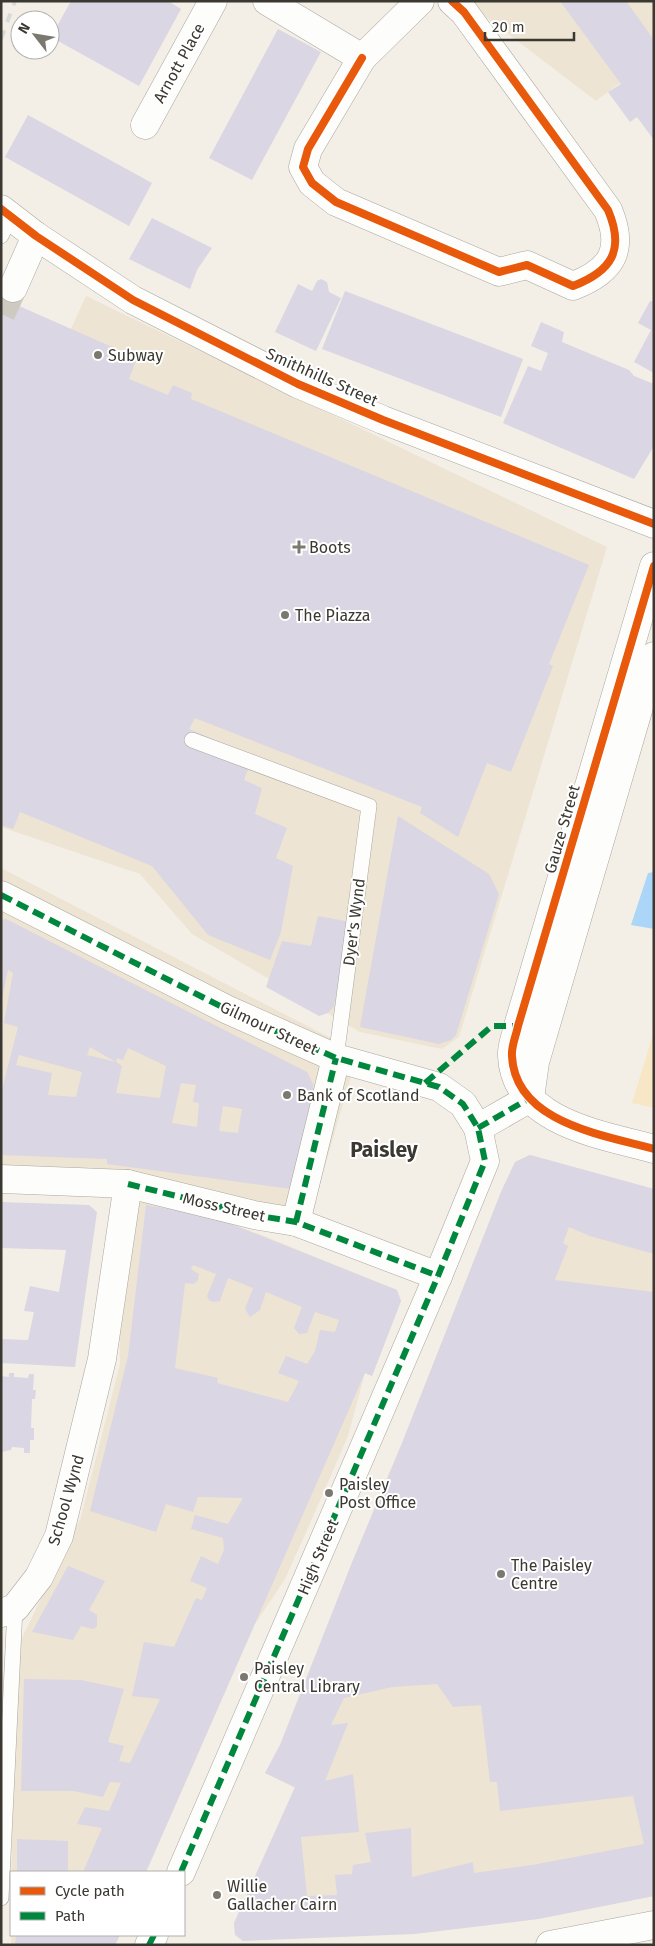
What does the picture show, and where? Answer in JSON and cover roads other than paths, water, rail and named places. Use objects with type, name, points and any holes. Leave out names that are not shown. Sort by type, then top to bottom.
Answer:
[{"type":"street","name":"Arnott Place","points":[[145,125],[213,1]]},
{"type":"street","points":[[267,1],[362,58]]},
{"type":"street","points":[[420,1],[362,58],[308,149],[302,167],[312,183],[336,202],[499,272],[527,265],[573,286],[590,279],[606,268],[616,245],[615,227],[608,210],[464,12],[452,1]]},
{"type":"street","name":"Smithhills Street","points":[[4,220],[36,236],[133,300],[298,384],[393,423],[654,524]]},
{"type":"street","points":[[13,288],[36,236]]},
{"type":"street","name":"Gauze Street","points":[[654,566],[518,1026],[512,1054],[514,1072],[530,1098],[542,1111],[576,1127],[654,1149]]},
{"type":"street","points":[[478,1128],[530,1098],[537,1055],[654,656]]},
{"type":"street","name":"Gilmour Street","points":[[1,895],[228,1010],[336,1058],[439,1087],[462,1104],[478,1128]]},
{"type":"street","name":"Dyer's Wynd","points":[[296,1222],[336,1058]]},
{"type":"street","name":"High Street","points":[[181,1871],[438,1276],[485,1161],[478,1128]]},
{"type":"street","name":"Moss Street","points":[[1,1179],[128,1184],[254,1215],[296,1222],[438,1276]]},
{"type":"street","name":"School Wynd","points":[[8,1610],[39,1577],[58,1536],[102,1359],[128,1184]]},
{"type":"street","points":[[550,1945],[654,1925]]},
{"type":"lane","name":"Dyer's Wynd","points":[[192,740],[369,806],[336,1058]]},
{"type":"lane","name":"School Wynd","points":[[1,1898],[8,1610]]},
{"type":"water","points":[[654,872],[654,929],[631,925],[648,873]]},
{"type":"tunnel","points":[[1,314],[13,288]]},
{"type":"railway","points":[[1,39],[15,1]]},
{"type":"place","name":"Subway","points":[[98,355]]},
{"type":"place","name":"Boots","points":[[299,547]]},
{"type":"place","name":"The Piazza","points":[[285,615]]},
{"type":"place","name":"Bank of Scotland","points":[[287,1095]]},
{"type":"place","name":"Paisley Post Office","points":[[329,1493]]},
{"type":"place","name":"The Paisley Centre","points":[[501,1574]]},
{"type":"place","name":"Paisley Central Library","points":[[244,1677]]},
{"type":"place","name":"Willie Gallacher Cairn","points":[[217,1895]]},
{"type":"district","name":"Paisley","points":[[384,1150]]}]
